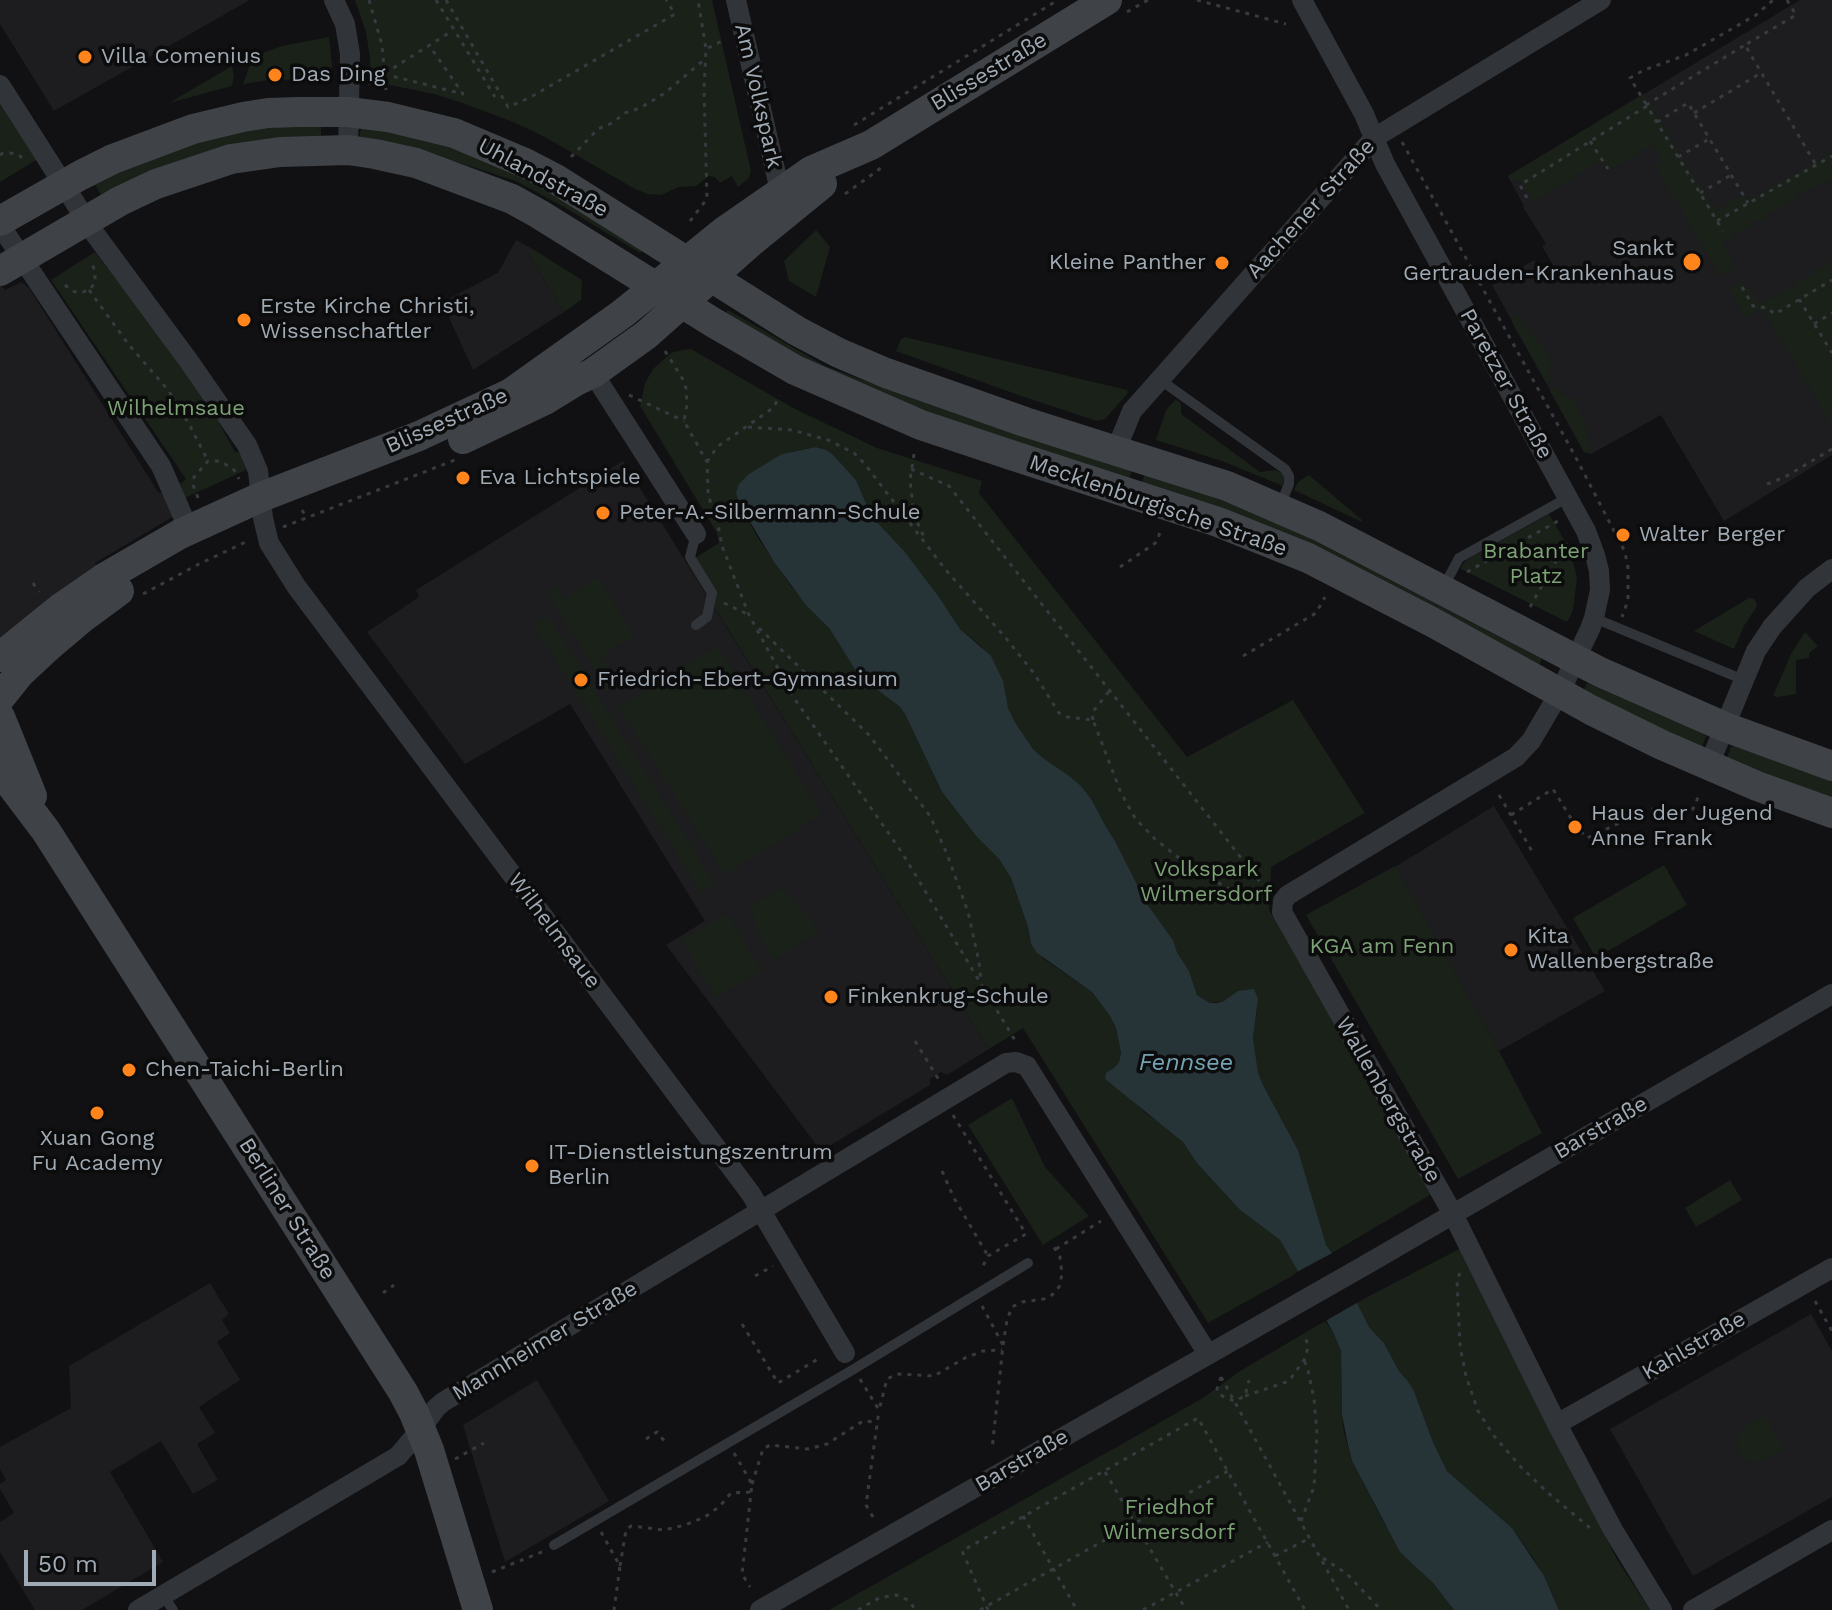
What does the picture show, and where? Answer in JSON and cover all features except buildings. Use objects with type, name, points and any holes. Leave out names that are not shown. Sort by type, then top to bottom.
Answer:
[{"type":"main road","name":"Blissestraße","points":[[0,657],[104,578],[189,530],[259,512],[436,451],[517,414],[593,373],[646,335],[682,303],[700,269],[780,191],[811,171],[869,146],[1114,8]]},
{"type":"main road","name":"Uhlandstraße","points":[[0,223],[113,159],[193,129],[268,113],[348,112],[428,126],[487,146],[554,178],[700,269]]},
{"type":"main road","name":"Blissestraße","points":[[0,698],[20,673],[49,646],[112,596],[259,512],[498,400],[577,348],[656,287],[700,269],[752,241],[869,146]]},
{"type":"main road","name":"Uhlandstraße","points":[[11,265],[120,201],[156,184],[231,159],[280,152],[348,150],[416,163],[512,199],[656,287]]},
{"type":"main road","name":"Mecklenburgische Straße","points":[[700,269],[797,331],[839,353],[1011,417],[1227,486],[1453,582],[1575,660],[1725,727],[1832,766]]},
{"type":"main road","name":"Mecklenburgische Straße","points":[[656,287],[795,370],[884,410],[1000,452],[1218,522],[1308,558],[1647,738],[1704,780],[1757,786],[1832,813]]},
{"type":"main road","name":"Berliner Straße","points":[[0,717],[46,831]]},
{"type":"main road","name":"Berliner Straße","points":[[0,770],[46,831],[407,1398],[421,1429],[478,1610]]},
{"type":"street","points":[[334,0],[348,39],[348,150]]},
{"type":"street","name":"Am Volkspark","points":[[736,0],[780,191]]},
{"type":"street","name":"Paretzer Straße","points":[[1302,0],[1364,114],[1385,164],[1586,531],[1599,571],[1600,592],[1594,618],[1560,692]]},
{"type":"street","name":"Aachener Straße","points":[[1116,450],[1132,411],[1374,138],[1601,0]]},
{"type":"street","name":"Wilhelmsaue","points":[[0,85],[86,220],[247,445],[258,471],[259,512],[269,543],[296,586],[761,1211]]},
{"type":"street","points":[[0,223],[11,265],[161,466],[189,530]]},
{"type":"street","points":[[593,373],[696,534]]},
{"type":"street","points":[[1704,780],[1756,651],[1772,627],[1807,588],[1832,569]]},
{"type":"street","name":"Wallenbergstraße","points":[[1560,692],[1531,741],[1516,757],[1288,895],[1282,907],[1285,919],[1453,1214],[1613,1530],[1662,1610]]},
{"type":"street","name":"Barstraße","points":[[760,1610],[1369,1263],[1832,994]]},
{"type":"street","name":"Mannheimer Straße","points":[[138,1610],[168,1602],[398,1456],[443,1402],[1006,1063],[1016,1062],[1027,1066],[1208,1354]]},
{"type":"street","points":[[761,1211],[850,1361]]},
{"type":"street","name":"Kahlstraße","points":[[1557,1424],[1832,1268]]},
{"type":"street","points":[[1693,1610],[1832,1530]]},
{"type":"lane","points":[[1159,379],[1285,469],[1289,484],[1279,508]]},
{"type":"lane","points":[[1453,582],[1459,558],[1567,498]]},
{"type":"lane","points":[[696,534],[690,557],[712,593],[707,617],[696,625]]},
{"type":"lane","points":[[1594,618],[1744,680]]},
{"type":"lane","points":[[554,1545],[728,1442],[850,1361],[976,1295],[1028,1263]]},
{"type":"path","points":[[369,0],[382,45],[386,90]]},
{"type":"path","points":[[436,0],[495,97]]},
{"type":"path","points":[[446,0],[508,107],[675,14],[666,0]]},
{"type":"path","points":[[690,221],[707,199],[706,49],[698,0]]},
{"type":"path","points":[[841,196],[869,146],[1058,0]]},
{"type":"path","points":[[1114,8],[1148,0]]},
{"type":"path","points":[[1197,0],[1286,24]]},
{"type":"path","points":[[1228,9],[1230,0]]},
{"type":"path","points":[[1723,231],[1630,78],[1686,55],[1756,15],[1773,0]]},
{"type":"path","points":[[1527,198],[1520,185],[1796,15],[1787,0]]},
{"type":"path","points":[[364,86],[453,30]]},
{"type":"path","points":[[706,49],[720,41]]},
{"type":"path","points":[[384,74],[463,94],[429,45]]},
{"type":"path","points":[[1745,45],[1816,165]]},
{"type":"path","points":[[466,51],[472,47]]},
{"type":"path","points":[[571,157],[598,129],[665,93],[705,59]]},
{"type":"path","points":[[1694,113],[1761,73]]},
{"type":"path","points":[[1657,122],[1688,103],[1748,203]]},
{"type":"path","points":[[1399,136],[1590,485]]},
{"type":"path","points":[[1678,157],[1709,139]]},
{"type":"path","points":[[1590,141],[1608,169]]},
{"type":"path","points":[[0,147],[2,154],[19,155],[29,164]]},
{"type":"path","points":[[1717,221],[1832,156]]},
{"type":"path","points":[[1700,193],[1731,175]]},
{"type":"path","points":[[62,283],[72,291],[80,293],[89,290],[95,283],[95,271],[89,259]]},
{"type":"path","points":[[1742,287],[1753,306],[1767,308],[1775,314],[1832,280]]},
{"type":"path","points":[[89,290],[129,345],[168,390],[208,461]]},
{"type":"path","points":[[1799,299],[1832,353]]},
{"type":"path","points":[[1814,324],[1832,313]]},
{"type":"path","points":[[665,351],[686,388],[684,421]]},
{"type":"path","points":[[623,392],[684,421],[707,462],[708,494],[722,546],[749,615],[794,698],[901,851],[1017,1044]]},
{"type":"path","points":[[707,462],[717,447],[773,408],[780,396]]},
{"type":"path","points":[[748,427],[792,430],[828,440],[854,453],[945,569],[1033,672],[1059,713],[1093,720]]},
{"type":"path","points":[[1767,484],[1832,449]]},
{"type":"path","points":[[914,454],[910,480],[914,515],[925,541]]},
{"type":"path","points":[[142,594],[188,569],[259,512],[456,460]]},
{"type":"path","points":[[198,498],[193,485],[194,477],[208,461],[217,461],[234,470],[259,512]]},
{"type":"path","points":[[911,469],[949,486],[1264,887]]},
{"type":"path","points":[[302,510],[305,515]]},
{"type":"path","points":[[1453,582],[1558,521]]},
{"type":"path","points":[[1120,567],[1157,542],[1160,532]]},
{"type":"path","points":[[1530,607],[1568,540]]},
{"type":"path","points":[[33,583],[39,592]]},
{"type":"path","points":[[712,593],[725,604],[749,615]]},
{"type":"path","points":[[1243,656],[1316,613],[1325,597]]},
{"type":"path","points":[[756,625],[869,735],[930,816],[968,912],[981,985]]},
{"type":"path","points":[[1110,690],[1092,713],[1093,720],[1121,793],[1135,818],[1155,839],[1189,866],[1256,901]]},
{"type":"path","points":[[1511,815],[1553,789],[1575,825],[1587,838],[1650,809],[1693,809],[1704,780]]},
{"type":"path","points":[[1499,795],[1532,851]]},
{"type":"path","points":[[915,1041],[941,1083]]},
{"type":"path","points":[[953,1115],[1026,1234],[988,1256],[981,1270]]},
{"type":"path","points":[[942,1171],[988,1256]]},
{"type":"path","points":[[954,1198],[959,1195]]},
{"type":"path","points":[[1056,1249],[1101,1221]]},
{"type":"path","points":[[975,1233],[980,1230]]},
{"type":"path","points":[[992,1450],[1007,1320],[1012,1307],[1022,1302],[1044,1299],[1059,1287],[1062,1274],[1060,1257],[1052,1244]]},
{"type":"path","points":[[755,1276],[779,1262]]},
{"type":"path","points":[[1463,1266],[1457,1280],[1460,1346],[1478,1411],[1494,1436],[1521,1467],[1593,1531]]},
{"type":"path","points":[[383,1293],[394,1285]]},
{"type":"path","points":[[976,1295],[1002,1348]]},
{"type":"path","points":[[1815,1301],[1832,1331]]},
{"type":"path","points":[[742,1324],[778,1383],[818,1359]]},
{"type":"path","points":[[1303,1334],[1308,1344],[1304,1360],[1289,1381],[1234,1401],[1220,1395],[1217,1389],[1221,1377],[1234,1401],[1301,1521],[1349,1610]]},
{"type":"path","points":[[873,1517],[866,1505],[876,1422],[887,1379],[897,1374],[934,1376],[965,1358],[1002,1348]]},
{"type":"path","points":[[1301,1521],[1314,1487],[1317,1455],[1314,1399],[1304,1360]]},
{"type":"path","points":[[850,1361],[879,1410]]},
{"type":"path","points":[[1245,1396],[1249,1380]]},
{"type":"path","points":[[987,1608],[962,1551],[1198,1418],[1305,1610]]},
{"type":"path","points":[[750,1587],[742,1574],[752,1484],[763,1449],[770,1445],[808,1449],[827,1444],[863,1421],[876,1422]]},
{"type":"path","points":[[646,1439],[657,1432],[666,1443]]},
{"type":"path","points":[[728,1442],[752,1484]]},
{"type":"path","points":[[455,1459],[484,1443]]},
{"type":"path","points":[[1104,1470],[1186,1610]]},
{"type":"path","points":[[980,1610],[1228,1471]]},
{"type":"path","points":[[614,1610],[626,1530],[631,1526],[664,1530],[685,1525],[705,1517],[731,1493],[751,1492]]},
{"type":"path","points":[[1022,1516],[1077,1610]]},
{"type":"path","points":[[595,1522],[620,1566]]},
{"type":"path","points":[[1275,1556],[1310,1538]]},
{"type":"path","points":[[1143,1610],[1268,1542]]},
{"type":"path","points":[[489,1573],[539,1555],[554,1545]]},
{"type":"path","points":[[1320,1556],[1347,1574],[1381,1610]]},
{"type":"path","points":[[858,1610],[879,1598],[896,1595],[908,1600],[916,1610]]},
{"type":"shaded area","name":"Villa Comenius","points":[[0,0],[250,0],[54,111],[0,24]]},
{"type":"shaded area","name":"Sankt Gertrauden-Krankenhaus","points":[[1800,0],[1832,0],[1832,455],[1724,521],[1661,415],[1591,454],[1584,452],[1492,285],[1534,260],[1540,271],[1552,263],[1542,246],[1546,244],[1508,176]]},
{"type":"shaded area","points":[[516,240],[531,248],[529,255],[564,312],[473,370],[442,302],[498,273]]},
{"type":"shaded area","points":[[21,282],[29,288],[158,492],[168,494],[174,516],[95,563],[98,569],[0,642],[0,284],[5,290]]},
{"type":"shaded area","name":"Friedrich-Ebert-Gymnasium","points":[[623,461],[989,1049],[947,1075],[941,1072],[930,1079],[930,1085],[821,1151],[666,945],[705,921],[570,704],[465,764],[367,632],[419,597],[416,590]]},
{"type":"shaded area","name":"Kita Wallenbergstraße","points":[[1494,806],[1605,991],[1499,1051],[1395,867]]},
{"type":"shaded area","points":[[210,1283],[229,1314],[222,1320],[230,1333],[217,1342],[240,1380],[199,1407],[215,1433],[197,1444],[218,1480],[193,1494],[161,1441],[110,1472],[163,1562],[82,1610],[35,1610],[0,1552],[0,1522],[14,1513],[0,1489],[0,1484],[6,1480],[0,1469],[0,1447],[71,1408],[69,1366]]},
{"type":"shaded area","points":[[1811,1314],[1832,1351],[1832,1497],[1693,1576],[1610,1429]]},
{"type":"shaded area","points":[[537,1380],[609,1501],[505,1562],[463,1425]]},
{"type":"green space","points":[[355,0],[712,0],[751,171],[749,178],[738,187],[732,176],[720,183],[709,176],[696,186],[679,187],[661,195],[648,194],[513,122],[434,94],[370,81],[366,32]]},
{"type":"green space","points":[[329,37],[332,65],[327,79],[269,80],[243,84],[256,56],[282,46]]},
{"type":"green space","points":[[232,66],[232,86],[169,103]]},
{"type":"green space","points":[[1643,94],[1716,211],[1739,197],[1751,199],[1832,152],[1832,179],[1817,184],[1813,190],[1810,187],[1795,196],[1796,200],[1783,204],[1759,222],[1757,220],[1742,231],[1733,233],[1723,244],[1733,269],[1721,276],[1655,166],[1662,161],[1652,145],[1608,171],[1601,161],[1533,202],[1519,179],[1511,182],[1508,176]]},
{"type":"green space","points":[[0,102],[38,159],[0,182]]},
{"type":"green space","points":[[321,124],[321,137],[217,149],[152,171],[101,195],[95,185],[146,159],[187,144],[249,129]]},
{"type":"green space","points":[[364,127],[434,141],[523,176],[646,248],[640,253],[516,181],[419,150],[360,137]]},
{"type":"green space","points":[[816,230],[830,247],[816,297],[789,281],[784,261]]},
{"type":"green space","points":[[531,248],[582,280],[581,300],[564,312],[529,255]]},
{"type":"green space","name":"Wilhelmsaue","points":[[95,252],[213,412],[235,452],[240,452],[246,470],[185,498],[180,484],[186,479],[51,280]]},
{"type":"green space","points":[[1831,261],[1832,426],[1764,311],[1758,310],[1745,317],[1729,289],[1740,282],[1747,286],[1759,304],[1795,286],[1794,283],[1806,279],[1819,268],[1827,267]]},
{"type":"green space","points":[[728,310],[825,366],[1132,470],[1129,480],[990,436],[856,387],[723,315]]},
{"type":"green space","points":[[1515,314],[1551,359],[1551,380],[1546,383],[1512,322]]},
{"type":"green space","points":[[905,337],[1127,390],[1128,393],[1105,419],[1097,421],[896,351]]},
{"type":"green space","name":"Volkspark Wilmersdorf","points":[[691,349],[793,408],[877,448],[982,481],[979,493],[1187,757],[1293,700],[1365,813],[1271,867],[1269,910],[1435,1192],[1332,1253],[1319,1225],[1298,1150],[1258,1072],[1253,1038],[1257,1008],[1224,1001],[1210,1003],[1197,995],[1173,940],[1147,904],[1115,841],[1080,785],[1033,749],[1016,724],[981,646],[960,629],[905,552],[876,521],[856,480],[826,450],[816,447],[782,454],[740,505],[758,538],[790,585],[829,628],[856,671],[905,714],[942,792],[976,836],[999,859],[1011,878],[1031,944],[1044,959],[1092,992],[1110,1016],[1121,1053],[1119,1062],[1105,1079],[1183,1142],[1196,1162],[1240,1210],[1280,1240],[1299,1272],[1208,1323],[1023,1028],[989,1049],[687,563],[719,543],[717,533],[640,406],[645,383],[653,369],[671,353]]},
{"type":"green space","points":[[1555,388],[1564,396],[1575,399],[1585,424],[1591,454],[1584,452],[1550,391]]},
{"type":"green space","points":[[1176,399],[1181,404],[1181,414],[1260,472],[1276,470],[1282,473],[1283,486],[1222,461],[1156,440],[1166,410]]},
{"type":"green space","points":[[1145,474],[1282,524],[1542,659],[1539,666],[1141,484]]},
{"type":"green space","points":[[1309,475],[1362,522],[1294,490],[1298,482]]},
{"type":"green space","name":"Brabanter Platz","points":[[1549,514],[1570,550],[1577,578],[1573,610],[1567,622],[1461,569],[1468,559]]},
{"type":"green space","points":[[598,577],[634,636],[600,657],[619,686],[607,693],[547,592],[556,586],[598,653],[565,598]]},
{"type":"green space","points":[[1749,598],[1755,599],[1757,606],[1734,649],[1694,631]]},
{"type":"green space","points":[[548,616],[715,884],[701,893],[534,625]]},
{"type":"green space","points":[[1805,632],[1818,646],[1809,653],[1809,658],[1796,660],[1796,694],[1773,696],[1791,654]]},
{"type":"green space","points":[[717,646],[822,814],[725,875],[619,707]]},
{"type":"green space","points":[[1587,683],[1704,734],[1706,737],[1702,747],[1584,690]]},
{"type":"green space","points":[[1734,746],[1832,780],[1832,799],[1727,758]]},
{"type":"green space","points":[[1664,865],[1687,905],[1596,958],[1573,918]]},
{"type":"green space","name":"KGA am Fenn","points":[[1395,866],[1542,1133],[1458,1179],[1306,915]]},
{"type":"green space","points":[[782,888],[820,931],[773,960],[755,927],[752,905]]},
{"type":"green space","points":[[727,914],[762,971],[716,998],[682,941]]},
{"type":"green space","points":[[1012,1098],[1045,1167],[1089,1216],[1043,1245],[968,1125]]},
{"type":"green space","points":[[1730,1180],[1742,1200],[1696,1227],[1685,1208]]},
{"type":"green space","points":[[1461,1248],[1618,1561],[1650,1610],[1559,1610],[1534,1559],[1512,1528],[1447,1471],[1414,1391],[1356,1303]]},
{"type":"green space","name":"Friedhof Wilmersdorf","points":[[1325,1321],[1341,1351],[1342,1415],[1352,1461],[1384,1523],[1454,1610],[829,1610],[1203,1398],[1240,1371]]},
{"type":"green space","points":[[1765,1416],[1784,1449],[1759,1462],[1746,1460],[1738,1450],[1738,1436],[1746,1426]]},
{"type":"water","name":"Fennsee","points":[[816,447],[832,454],[856,480],[876,521],[905,552],[960,629],[991,656],[1003,681],[1008,708],[1033,749],[1080,785],[1091,799],[1147,904],[1173,940],[1197,995],[1210,1003],[1217,1003],[1238,991],[1254,989],[1258,999],[1253,1038],[1258,1072],[1298,1150],[1326,1245],[1369,1327],[1384,1343],[1414,1391],[1447,1471],[1512,1528],[1544,1576],[1559,1610],[1454,1610],[1432,1582],[1400,1552],[1352,1461],[1342,1415],[1341,1351],[1280,1240],[1240,1210],[1196,1162],[1183,1142],[1105,1079],[1106,1073],[1119,1062],[1121,1053],[1110,1016],[1092,992],[1037,953],[1031,944],[1011,878],[999,859],[976,836],[942,792],[905,714],[856,671],[829,628],[806,605],[774,562],[740,505],[736,493],[739,484],[749,474],[782,454]]},
{"type":"pier","points":[[1336,1251],[1360,1301],[1322,1323],[1295,1273]]},
{"type":"place","name":"Villa Comenius","points":[[85,57]]},
{"type":"place","name":"Das Ding","points":[[275,75]]},
{"type":"place","name":"Sankt Gertrauden-Krankenhaus","points":[[1692,262]]},
{"type":"place","name":"Kleine Panther","points":[[1222,263]]},
{"type":"place","name":"Erste Kirche Christi, Wissenschaftler","points":[[244,320]]},
{"type":"place","name":"Eva Lichtspiele","points":[[463,478]]},
{"type":"place","name":"Peter-A.-Silbermann-Schule","points":[[603,513]]},
{"type":"place","name":"Walter Berger","points":[[1623,535]]},
{"type":"place","name":"Friedrich-Ebert-Gymnasium","points":[[581,680]]},
{"type":"place","name":"Haus der Jugend Anne Frank","points":[[1575,827]]},
{"type":"place","name":"Kita Wallenbergstraße","points":[[1511,950]]},
{"type":"place","name":"Finkenkrug-Schule","points":[[831,997]]},
{"type":"place","name":"Chen-Taichi-Berlin","points":[[129,1070]]},
{"type":"place","name":"Xuan Gong Fu Academy","points":[[97,1113]]},
{"type":"place","name":"IT-Dienstleistungszentrum Berlin","points":[[532,1166]]}]
